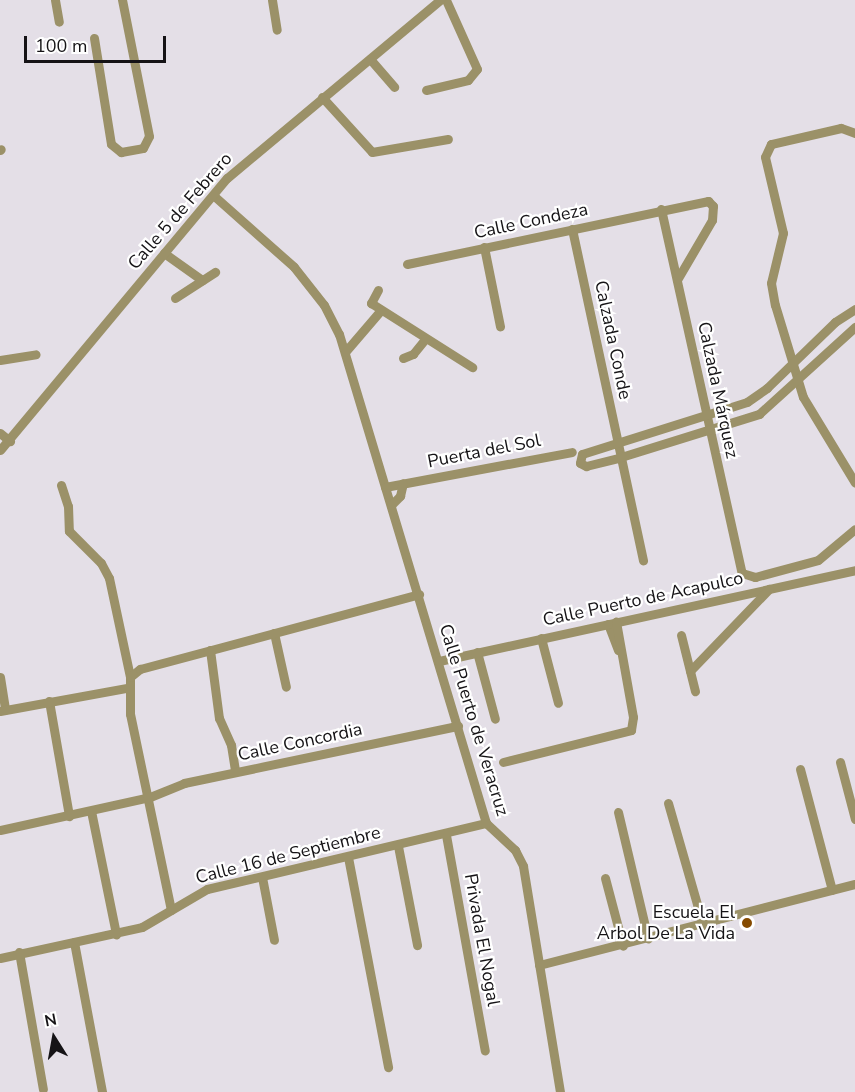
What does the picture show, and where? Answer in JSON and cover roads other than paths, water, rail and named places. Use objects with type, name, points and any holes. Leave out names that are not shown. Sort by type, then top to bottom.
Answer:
[{"type":"street","points":[[55,0],[58,22]]},
{"type":"street","points":[[94,38],[111,144],[122,152],[142,148],[149,136],[122,0]]},
{"type":"street","points":[[272,0],[277,30]]},
{"type":"street","name":"Calle 5 de Febrero","points":[[0,450],[10,441],[164,253],[243,162],[440,0]]},
{"type":"street","points":[[426,90],[475,75],[477,64],[446,0]]},
{"type":"street","points":[[370,59],[394,87]]},
{"type":"street","points":[[322,97],[372,152],[447,140]]},
{"type":"street","points":[[855,132],[841,128],[771,144],[766,150],[783,238],[771,292],[797,383],[809,410],[855,483]]},
{"type":"street","name":"Calle Puerto de Veracruz","points":[[213,195],[306,280],[330,315],[345,352],[486,823],[520,859],[560,1092]]},
{"type":"street","name":"Calle Condeza","points":[[407,264],[704,201],[713,206],[712,220],[677,280]]},
{"type":"street","name":"Calzada Márquez","points":[[661,209],[740,567],[745,576],[755,577],[818,560],[855,529]]},
{"type":"street","name":"Calzada Conde","points":[[572,229],[644,560]]},
{"type":"street","points":[[484,248],[500,326]]},
{"type":"street","points":[[164,253],[202,280]]},
{"type":"street","points":[[175,298],[215,272]]},
{"type":"street","points":[[378,290],[371,303],[472,367]]},
{"type":"street","points":[[855,309],[835,322],[757,396],[707,417],[582,454],[579,460],[586,466],[759,414],[797,383],[855,327]]},
{"type":"street","points":[[345,352],[381,310]]},
{"type":"street","points":[[403,358],[413,354],[425,339]]},
{"type":"street","points":[[0,360],[36,354]]},
{"type":"street","points":[[0,433],[10,441]]},
{"type":"street","name":"Puerta del Sol","points":[[385,487],[572,452]]},
{"type":"street","points":[[391,505],[400,496],[403,483]]},
{"type":"street","points":[[61,485],[68,506],[69,531],[101,563],[109,578],[129,677],[128,688],[138,755],[150,797],[171,910]]},
{"type":"street","name":"Calle Puerto de Acapulco","points":[[439,661],[855,570]]},
{"type":"street","points":[[690,671],[769,589]]},
{"type":"street","points":[[129,677],[140,669],[419,594]]},
{"type":"street","points":[[503,762],[631,730],[633,717],[621,655],[612,623]]},
{"type":"street","points":[[274,633],[286,687]]},
{"type":"street","points":[[681,635],[695,691]]},
{"type":"street","points":[[541,638],[558,703]]},
{"type":"street","points":[[210,650],[219,718],[231,745],[236,771]]},
{"type":"street","points":[[477,652],[495,719]]},
{"type":"street","points":[[0,677],[2,710],[128,688]]},
{"type":"street","points":[[49,700],[69,816]]},
{"type":"street","name":"Calle Concordia","points":[[0,830],[150,797],[175,785],[236,771],[458,726]]},
{"type":"street","points":[[840,762],[855,819]]},
{"type":"street","points":[[800,769],[832,890]]},
{"type":"street","points":[[668,803],[703,925]]},
{"type":"street","points":[[91,811],[116,934]]},
{"type":"street","points":[[618,812],[648,939]]},
{"type":"street","name":"Calle 16 de Septiembre","points":[[0,958],[150,925],[197,893],[446,835],[486,823]]},
{"type":"street","name":"Privada El Nogal","points":[[446,835],[485,1051]]},
{"type":"street","points":[[398,846],[417,945]]},
{"type":"street","points":[[348,857],[388,1067]]},
{"type":"street","points":[[262,877],[274,940]]},
{"type":"street","points":[[604,878],[623,946]]},
{"type":"street","points":[[539,965],[623,946],[855,884]]},
{"type":"street","points":[[74,942],[102,1092]]},
{"type":"street","points":[[20,952],[43,1089]]},
{"type":"place","name":"Escuela El Arbol De La Vida","points":[[747,923]]}]
